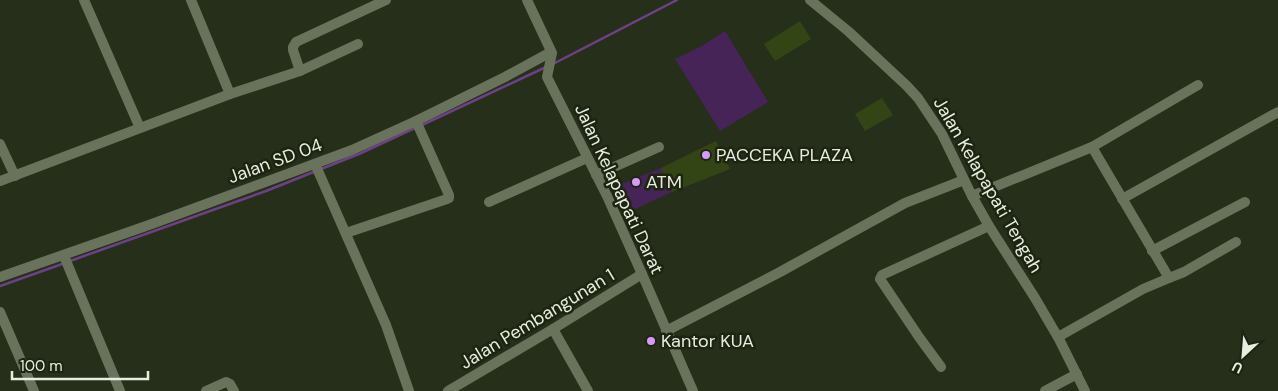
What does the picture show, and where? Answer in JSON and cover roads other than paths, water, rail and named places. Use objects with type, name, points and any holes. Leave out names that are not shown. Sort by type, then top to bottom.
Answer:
[{"type":"street","points":[[84,0],[140,128]]},
{"type":"street","points":[[191,0],[230,94]]},
{"type":"street","points":[[300,71],[293,50],[296,42],[386,0]]},
{"type":"street","points":[[527,0],[552,52]]},
{"type":"street","name":"Jalan Kelapapati Tengah","points":[[810,0],[848,31],[913,92],[942,134],[972,196],[1058,336],[1085,391]]},
{"type":"street","points":[[0,181],[230,94],[300,71],[358,44]]},
{"type":"street","name":"Jalan Kelapapati Darat","points":[[552,52],[547,77],[607,196],[693,391]]},
{"type":"street","name":"Jalan SD 04","points":[[0,277],[66,260],[317,169],[352,150],[417,124],[552,52]]},
{"type":"street","points":[[972,196],[1092,147],[1198,85]]},
{"type":"street","points":[[1122,199],[1278,112]]},
{"type":"street","points":[[346,233],[449,198],[417,124]]},
{"type":"street","points":[[0,144],[15,176]]},
{"type":"street","points":[[596,175],[660,147]]},
{"type":"street","points":[[1092,147],[1169,278]]},
{"type":"street","points":[[489,202],[587,158]]},
{"type":"street","points":[[317,169],[386,325],[409,391]]},
{"type":"street","points":[[666,331],[780,272],[905,203],[964,180]]},
{"type":"street","points":[[1152,251],[1245,202]]},
{"type":"street","points":[[942,367],[919,337],[880,277],[989,226]]},
{"type":"street","points":[[1058,336],[1143,289],[1200,264],[1236,242]]},
{"type":"street","points":[[66,260],[120,391]]},
{"type":"street","name":"Jalan Pembangunan 1","points":[[448,391],[554,329],[642,274]]},
{"type":"street","points":[[0,312],[34,391]]},
{"type":"street","points":[[554,329],[588,391]]},
{"type":"street","points":[[1045,391],[1077,374]]},
{"type":"street","points":[[206,391],[226,382],[230,384],[234,391]]},
{"type":"waterway","points":[[553,64],[677,0]]},
{"type":"waterway","points":[[422,125],[546,67]]},
{"type":"waterway","points":[[321,169],[417,127]]},
{"type":"waterway","points":[[70,261],[266,191],[316,171]]},
{"type":"waterway","points":[[0,286],[65,263]]},
{"type":"place","name":"PACCEKA PLAZA","points":[[706,155]]},
{"type":"place","name":"ATM","points":[[636,182]]},
{"type":"place","name":"Kantor KUA","points":[[651,341]]}]
